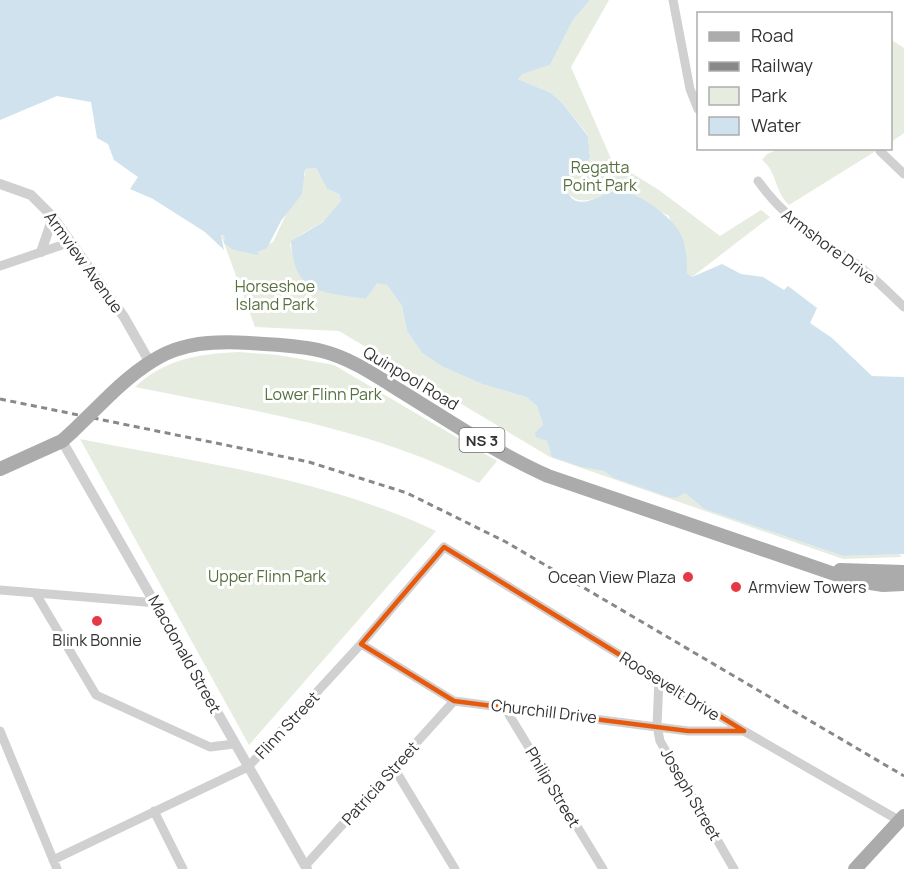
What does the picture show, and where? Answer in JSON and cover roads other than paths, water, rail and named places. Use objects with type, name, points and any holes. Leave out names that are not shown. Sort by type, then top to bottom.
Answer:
[{"type":"main road","name":"Quinpool Road","points":[[0,469],[67,436],[148,361],[175,349],[202,343],[293,346],[322,351],[366,370],[507,455],[548,476],[852,580],[883,585],[904,584]]},
{"type":"main road","points":[[886,572],[904,567]]},
{"type":"main road","name":"Quinpool Road","points":[[819,568],[904,572]]},
{"type":"main road","points":[[855,869],[902,818]]},
{"type":"street","points":[[673,0],[690,89],[697,105]]},
{"type":"street","points":[[880,151],[904,174]]},
{"type":"street","name":"Armshore Drive","points":[[758,181],[781,211],[820,242],[875,279],[904,307]]},
{"type":"street","name":"Armview Avenue","points":[[0,184],[31,195],[54,217],[124,317],[148,361]]},
{"type":"street","points":[[41,252],[54,217]]},
{"type":"street","points":[[0,266],[71,242]]},
{"type":"street","name":"Macdonald Street","points":[[67,436],[234,744],[306,867]]},
{"type":"street","name":"Flinn Street","points":[[55,865],[154,811],[248,767],[361,644],[444,547]]},
{"type":"street","name":"Roosevelt Drive","points":[[444,547],[744,731],[902,818]]},
{"type":"street","points":[[0,590],[157,603]]},
{"type":"street","points":[[36,594],[96,695],[210,747],[234,744]]},
{"type":"street","name":"Churchill Drive","points":[[361,644],[454,701],[503,705],[688,731],[744,731]]},
{"type":"street","name":"Joseph Street","points":[[659,679],[657,726],[660,741],[734,869]]},
{"type":"street","name":"Patricia Street","points":[[306,867],[454,701]]},
{"type":"street","name":"Philip Street","points":[[503,705],[603,869]]},
{"type":"street","points":[[0,731],[55,865]]},
{"type":"street","points":[[394,768],[455,869]]},
{"type":"street","points":[[154,811],[183,869]]},
{"type":"water","points":[[0,0],[590,0],[573,20],[550,65],[523,74],[518,79],[551,93],[563,104],[588,136],[590,158],[571,178],[567,190],[569,195],[581,202],[620,191],[643,199],[676,226],[684,241],[687,273],[692,277],[722,264],[741,274],[763,277],[784,290],[788,286],[817,308],[810,323],[832,338],[872,376],[904,377],[904,554],[843,556],[704,509],[685,493],[676,498],[669,497],[614,478],[604,471],[582,467],[552,457],[547,441],[536,437],[535,432],[543,425],[537,406],[526,397],[482,384],[443,367],[422,353],[407,331],[402,306],[387,285],[377,283],[366,299],[324,292],[305,281],[298,272],[293,259],[291,241],[323,222],[341,201],[339,194],[327,189],[316,168],[305,169],[302,194],[281,221],[267,248],[257,252],[259,255],[233,250],[224,243],[225,236],[221,235],[224,250],[205,232],[153,199],[130,189],[138,177],[114,160],[108,144],[97,138],[91,102],[57,96],[0,120]]},
{"type":"railway","points":[[0,399],[309,462],[407,493],[506,542],[904,776]]},
{"type":"place","name":"Ocean View Plaza","points":[[688,577]]},
{"type":"place","name":"Armview Towers","points":[[736,587]]},
{"type":"place","name":"Blink Bonnie","points":[[97,621]]},
{"type":"park label","name":"Regatta Point Park","points":[[600,176]]},
{"type":"park label","name":"Horseshoe Island Park","points":[[275,295]]},
{"type":"park label","name":"Lower Flinn Park","points":[[323,394]]},
{"type":"park label","name":"Upper Flinn Park","points":[[267,576]]}]
